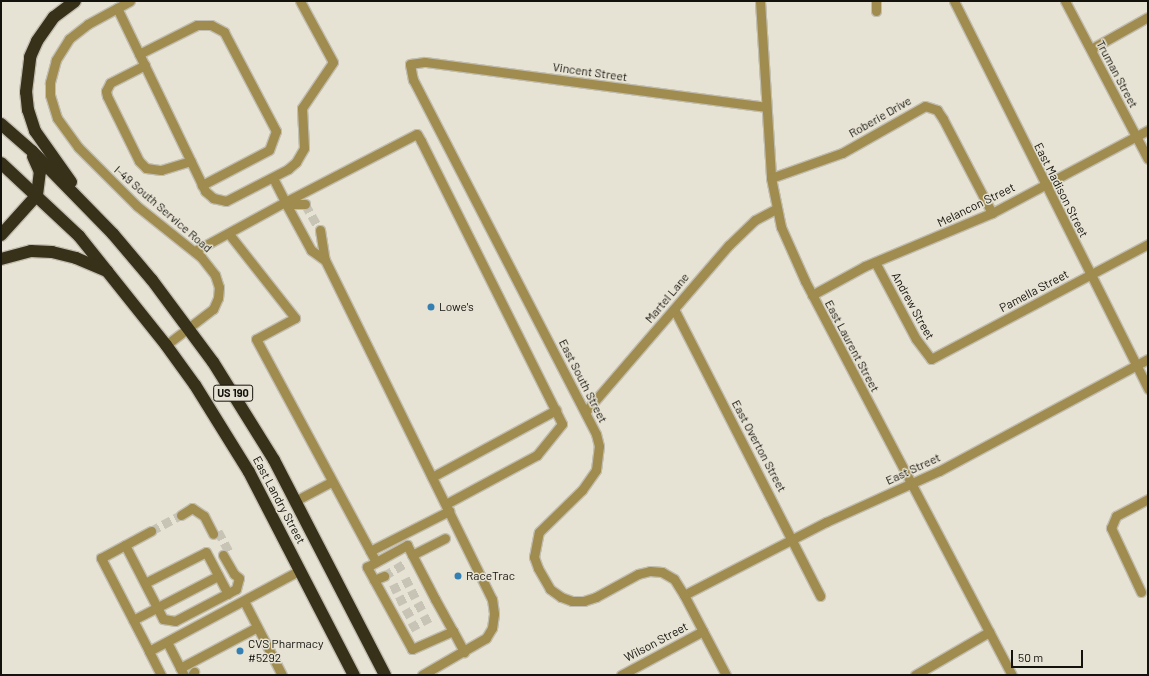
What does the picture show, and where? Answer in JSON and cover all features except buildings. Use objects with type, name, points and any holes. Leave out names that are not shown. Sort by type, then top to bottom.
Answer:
[{"type":"highway","points":[[74,1],[54,17],[37,41],[30,57],[26,92],[28,110],[35,131],[90,210]]},
{"type":"highway","name":"US 190","points":[[1,124],[32,151],[90,210],[152,280],[189,328],[249,417],[295,501],[384,673]]},
{"type":"highway","points":[[1,235],[37,195],[40,172],[32,151]]},
{"type":"highway","name":"US 190","points":[[1,162],[79,236],[166,345]]},
{"type":"highway","points":[[1,259],[31,251],[52,252],[76,258],[109,272]]},
{"type":"highway","name":"East Landry Street","points":[[166,345],[224,429],[300,570],[354,675]]},
{"type":"street","name":"I-49 South Service Road","points":[[130,1],[78,32],[62,49],[56,60],[50,83],[52,107],[63,129],[120,189],[195,251],[215,275],[219,286],[218,298],[213,309],[166,345]]},
{"type":"street","points":[[117,8],[202,185],[213,198],[226,201],[288,169],[301,155],[305,139],[302,108],[333,62],[300,1]]},
{"type":"street","name":"East Laurent Street","points":[[760,1],[771,178],[776,209],[781,227],[812,295],[1012,675]]},
{"type":"street","points":[[876,1],[876,11]]},
{"type":"street","name":"East Madison Street","points":[[954,1],[1148,389]]},
{"type":"street","name":"Truman Street","points":[[1065,1],[1148,159]]},
{"type":"street","points":[[1091,49],[1148,17]]},
{"type":"street","points":[[139,54],[197,25],[211,25],[224,32],[276,131],[269,150],[202,185]]},
{"type":"street","name":"Vincent Street","points":[[410,64],[425,62],[766,107]]},
{"type":"street","name":"East South Street","points":[[410,64],[413,80],[586,411],[599,446],[596,470],[582,490],[539,532],[534,557],[544,579],[550,589],[561,597],[584,601],[638,574],[650,571],[662,572],[674,579],[684,595],[726,675]]},
{"type":"street","points":[[145,65],[110,83],[106,91],[107,96],[139,161],[146,168],[162,170],[191,161]]},
{"type":"street","name":"Roberie Drive","points":[[771,178],[842,153],[925,106],[937,110],[943,119],[992,213]]},
{"type":"street","name":"Melancon Street","points":[[812,295],[875,262],[992,213],[1148,130]]},
{"type":"street","points":[[195,251],[417,134],[562,424],[537,455],[402,535],[370,551]]},
{"type":"street","points":[[273,178],[311,250],[325,260]]},
{"type":"street","points":[[286,203],[305,204]]},
{"type":"street","name":"Martel Lane","points":[[586,411],[713,263],[755,220],[776,209]]},
{"type":"street","points":[[320,230],[325,260],[492,599],[494,614],[492,628],[486,638],[422,675]]},
{"type":"street","points":[[229,234],[295,318],[256,339],[331,482],[376,562]]},
{"type":"street","name":"Pamella Street","points":[[931,359],[1148,244]]},
{"type":"street","name":"Andrew Street","points":[[875,262],[916,339],[931,359]]},
{"type":"street","name":"East Overton Street","points":[[674,309],[793,538],[820,596]]},
{"type":"street","name":"East Street","points":[[684,595],[793,538],[911,483],[1148,359]]},
{"type":"street","points":[[432,477],[556,410]]},
{"type":"street","points":[[295,501],[331,482]]},
{"type":"street","points":[[1141,592],[1111,528],[1116,516],[1148,499]]},
{"type":"street","points":[[181,514],[197,506],[208,512],[215,532]]},
{"type":"street","points":[[152,531],[101,558],[161,675]]},
{"type":"street","points":[[402,535],[411,559],[423,575],[464,652]]},
{"type":"street","points":[[411,559],[445,538]]},
{"type":"street","points":[[125,545],[163,618],[175,621],[236,589],[239,578],[226,553]]},
{"type":"street","points":[[407,545],[366,567],[382,595],[393,605],[400,616],[412,649],[453,631]]},
{"type":"street","points":[[145,583],[206,552],[228,594]]},
{"type":"street","points":[[149,651],[300,570]]},
{"type":"street","points":[[414,579],[423,575]]},
{"type":"street","points":[[133,620],[218,576]]},
{"type":"street","points":[[374,580],[384,576]]},
{"type":"street","points":[[420,591],[429,587]]},
{"type":"street","points":[[382,595],[391,590]]},
{"type":"street","points":[[426,603],[435,599]]},
{"type":"street","points":[[244,601],[282,675]]},
{"type":"street","points":[[433,616],[443,613]]},
{"type":"street","points":[[167,642],[182,672],[196,668],[257,627]]},
{"type":"street","name":"Wilson Street","points":[[621,675],[703,631]]},
{"type":"street","points":[[915,675],[989,632]]},
{"type":"tunnel","points":[[305,204],[320,230]]},
{"type":"tunnel","points":[[151,531],[181,515]]},
{"type":"tunnel","points":[[218,531],[229,552]]},
{"type":"tunnel","points":[[384,576],[406,563]]},
{"type":"tunnel","points":[[391,590],[414,579]]},
{"type":"tunnel","points":[[397,602],[420,591]]},
{"type":"tunnel","points":[[404,615],[426,603]]},
{"type":"tunnel","points":[[410,628],[433,616]]},
{"type":"place","name":"Lowe's","points":[[431,307]]},
{"type":"place","name":"RaceTrac","points":[[458,576]]},
{"type":"place","name":"CVS Pharmacy #5292","points":[[240,651]]}]
